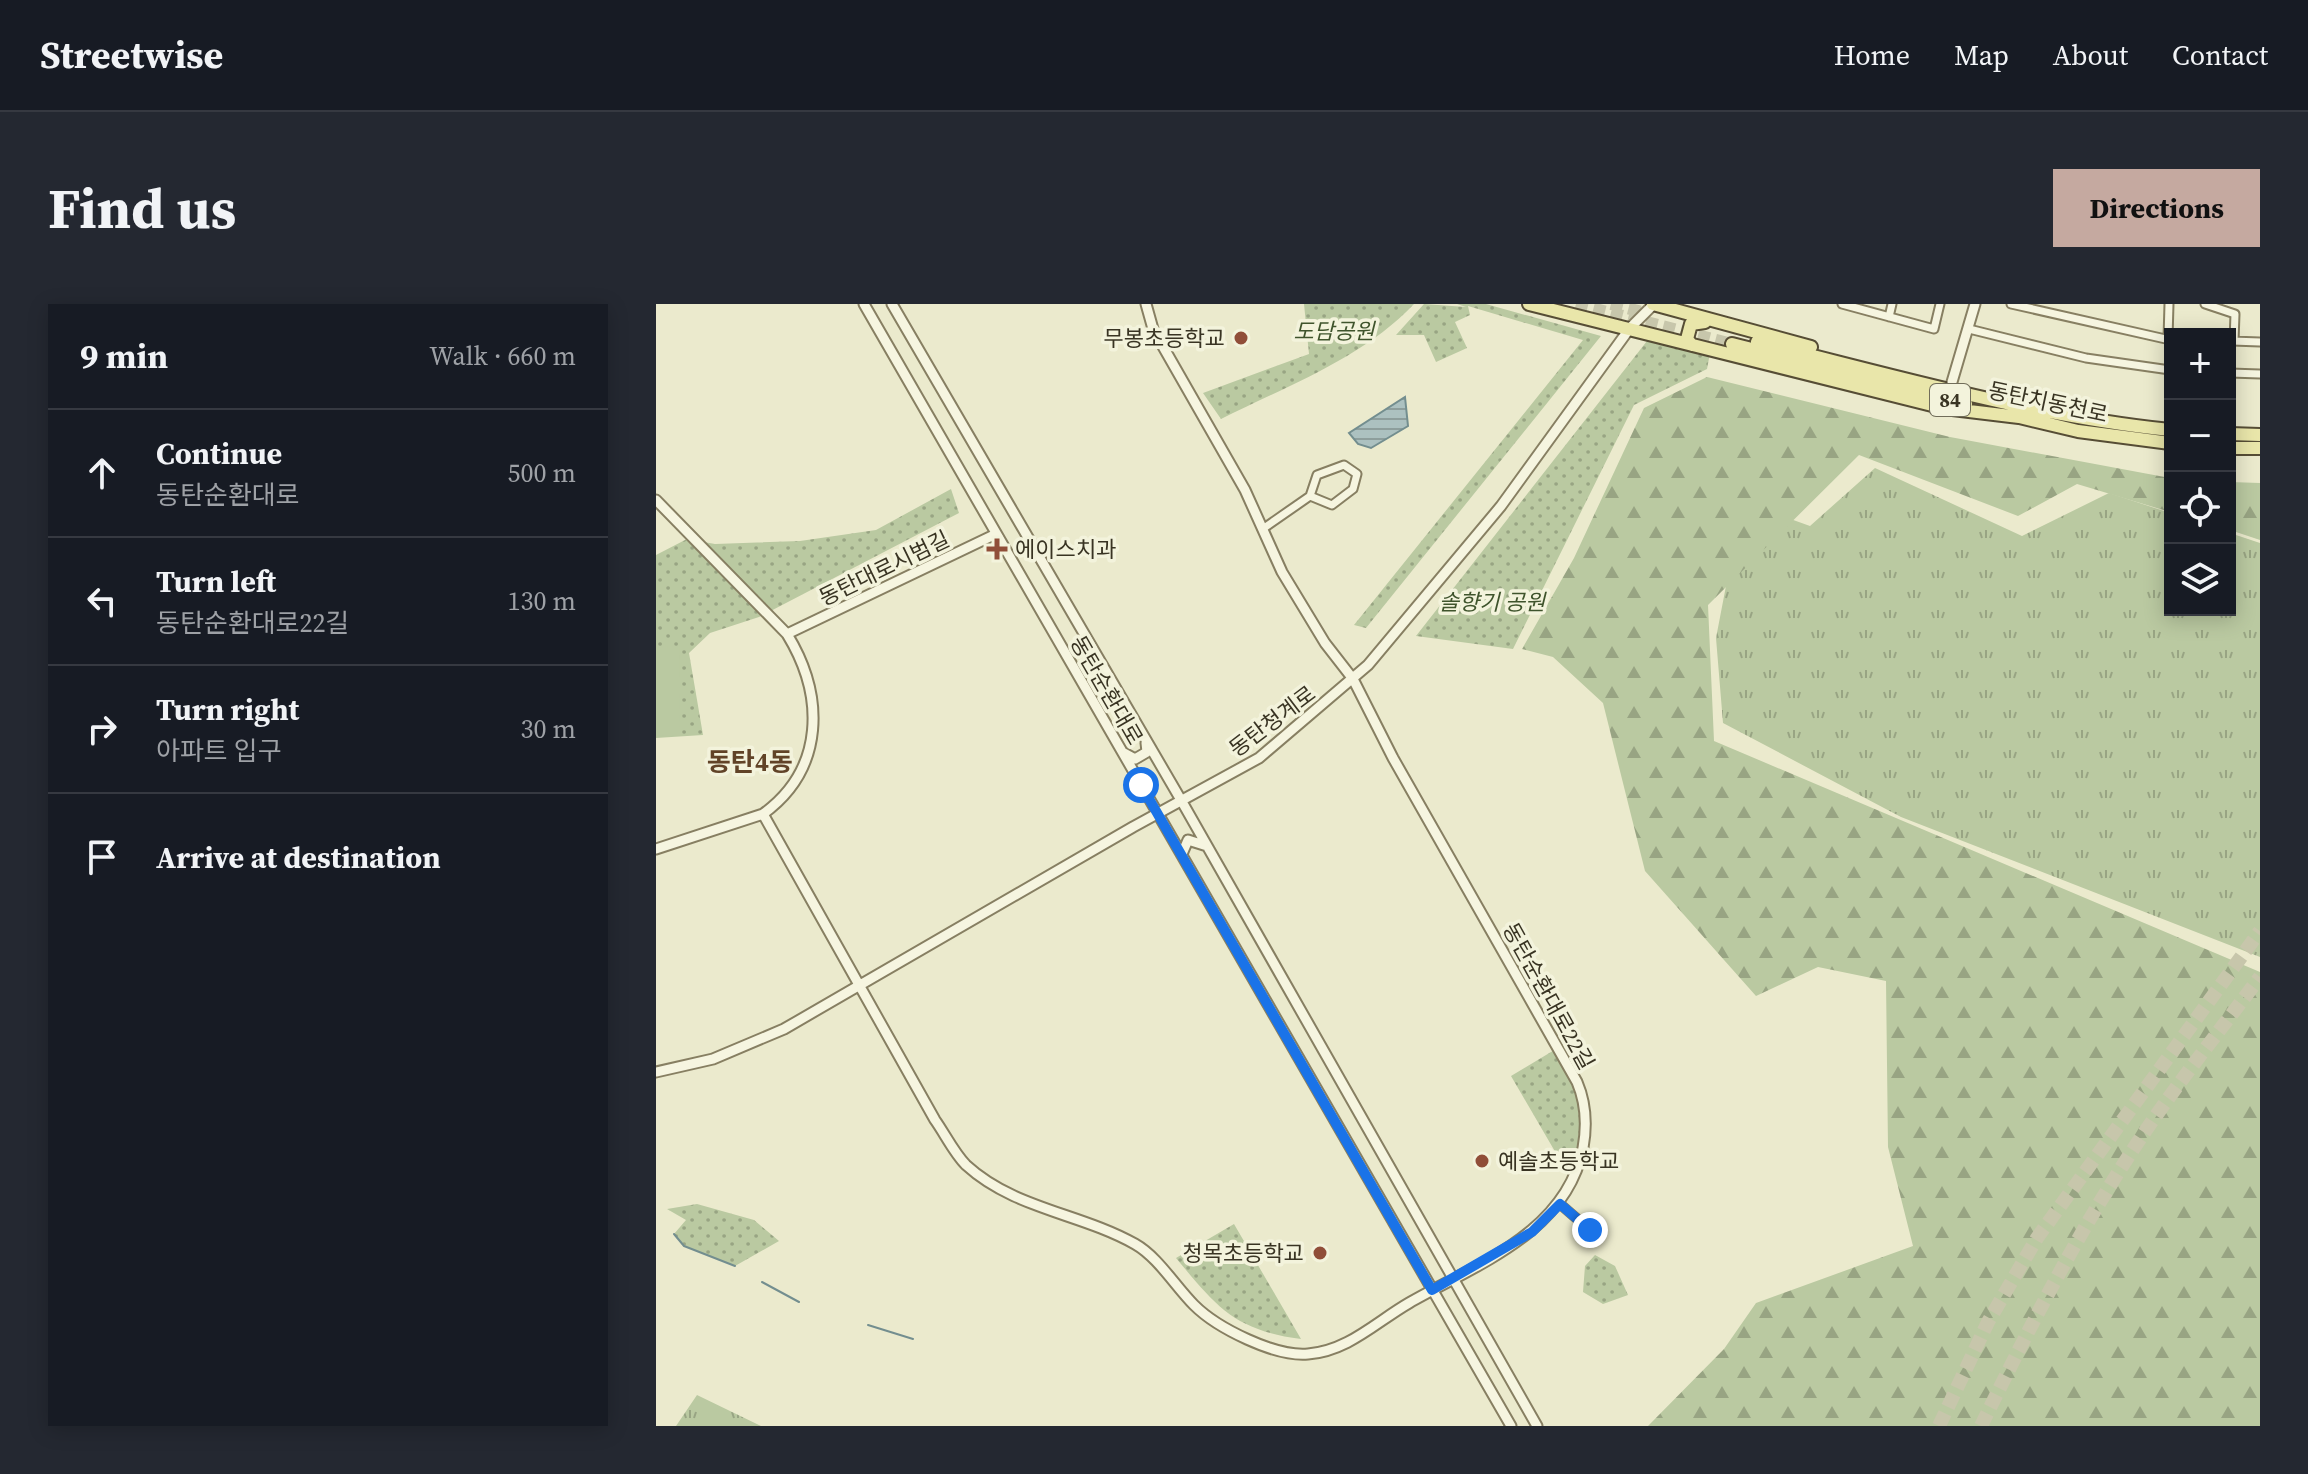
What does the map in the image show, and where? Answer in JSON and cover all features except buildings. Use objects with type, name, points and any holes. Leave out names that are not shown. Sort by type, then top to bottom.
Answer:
[{"type":"main road","points":[[1529,304],[1944,408],[2019,417]]},
{"type":"main road","points":[[1555,311],[1572,310],[1585,304]]},
{"type":"main road","points":[[1653,304],[2026,404]]},
{"type":"main road","points":[[1692,345],[1687,339],[1691,324],[1712,321]]},
{"type":"main road","name":"동탄치동천로","points":[[2164,429],[2079,417],[1734,340],[2019,417],[2078,431],[2164,442]]},
{"type":"main road","points":[[2236,434],[2260,435]]},
{"type":"main road","points":[[2236,448],[2260,448]]},
{"type":"street","name":"동탄순환대로","points":[[864,304],[1511,1426]]},
{"type":"street","name":"동탄순환대로","points":[[892,304],[1181,800],[1537,1426]]},
{"type":"street","name":"동탄순환대로22길","points":[[763,814],[935,1120],[965,1164],[1009,1195],[1138,1245],[1196,1307],[1266,1349],[1307,1354],[1350,1343],[1432,1290],[1532,1232],[1560,1204],[1579,1165],[1585,1135],[1583,1095],[1535,1004],[1393,758],[1353,679],[1325,643],[1282,572],[1264,528],[1153,329],[1146,304]]},
{"type":"street","name":"동탄청계로","points":[[656,1072],[713,1059],[784,1029],[1157,813],[1259,758],[1353,679],[1501,506],[1630,328],[1653,304]]},
{"type":"street","points":[[1842,304],[1934,329],[1940,304]]},
{"type":"street","points":[[1889,317],[1892,304]]},
{"type":"street","points":[[1952,382],[1975,304]]},
{"type":"street","points":[[2011,304],[2164,339]]},
{"type":"street","points":[[2169,304],[2169,328]]},
{"type":"street","points":[[2205,304],[2235,314],[2233,328]]},
{"type":"street","points":[[1969,329],[2086,358],[2164,369]]},
{"type":"street","points":[[2236,341],[2260,342]]},
{"type":"street","points":[[2236,373],[2260,374]]},
{"type":"street","points":[[1264,528],[1310,496],[1317,475],[1344,465],[1357,474],[1353,489],[1332,505],[1310,496]]},
{"type":"street","points":[[656,500],[787,634],[798,652],[815,714],[807,759],[791,791],[763,814],[656,849]]},
{"type":"street","name":"동탄대로시범길","points":[[787,634],[996,534]]},
{"type":"street","points":[[1122,751],[1135,759],[1142,757],[1147,752],[1146,740]]},
{"type":"street","points":[[1185,860],[1181,851],[1188,840],[1207,846]]},
{"type":"street","points":[[1560,1204],[1590,1230]]},
{"type":"green space","name":"도담공원","points":[[1304,304],[1414,304],[1372,340],[1348,355],[1221,419],[1203,393],[1309,354]]},
{"type":"green space","points":[[1424,304],[1466,307],[1457,304],[1486,304],[1601,336],[1366,628],[1354,625],[1583,340],[1468,306],[1470,315],[1455,322],[1467,348],[1436,362],[1424,335],[1396,335]]},
{"type":"green space","name":"솔향기 공원","points":[[1647,341],[1710,353],[1707,369],[1634,405],[1513,649],[1416,636]]},
{"type":"green space","points":[[1707,377],[1950,437],[2164,477],[2164,510],[2077,484],[2018,516],[1859,455],[1708,605],[1714,741],[2260,972],[2260,1426],[1648,1426],[1724,1349],[1756,1303],[1913,1246],[1888,1147],[1886,981],[1818,967],[1756,996],[1645,871],[1603,703],[1553,657],[1522,649],[1574,558],[1644,408]]},
{"type":"green space","points":[[1875,468],[2022,536],[2109,493],[2164,511],[2164,616],[2236,616],[2236,535],[2260,543],[2260,957],[1901,817],[1723,723],[1716,638],[1735,539],[1771,512],[1810,526]]},
{"type":"green space","points":[[2236,482],[2260,483],[2260,540],[2236,532]]},
{"type":"green space","points":[[951,489],[959,513],[759,617],[710,633],[689,653],[703,735],[656,738],[656,555],[687,539],[715,544],[800,541],[876,530]]},
{"type":"green space","points":[[679,646],[680,735],[656,736],[656,648]]},
{"type":"green space","points":[[1556,1049],[1573,1083],[1580,1112],[1579,1142],[1571,1179],[1511,1076]]},
{"type":"green space","points":[[697,1204],[754,1220],[779,1241],[735,1266],[684,1246],[674,1234],[686,1220],[667,1209]]},
{"type":"green space","points":[[1234,1224],[1301,1339],[1259,1329],[1229,1314],[1176,1258]]},
{"type":"green space","points":[[1595,1255],[1615,1266],[1628,1295],[1603,1304],[1583,1292],[1585,1266]]},
{"type":"green space","points":[[697,1395],[761,1426],[676,1426]]},
{"type":"shaded area","points":[[1405,397],[1408,426],[1371,448],[1358,444],[1349,433]]},
{"type":"waterway","points":[[674,1234],[684,1246],[735,1266]]},
{"type":"waterway","points":[[762,1282],[799,1302]]},
{"type":"waterway","points":[[868,1325],[913,1339]]},
{"type":"tunnel","points":[[1576,304],[1732,344]]},
{"type":"tunnel","points":[[1611,304],[1650,314]]},
{"type":"tunnel","points":[[1939,1426],[1988,1322],[2037,1238],[2260,931]]},
{"type":"tunnel","points":[[1981,1426],[2057,1277],[2121,1168],[2260,977]]},
{"type":"tunnel","points":[[1590,1230],[1603,1243]]},
{"type":"place","name":"무봉초등학교","points":[[1241,338]]},
{"type":"place","name":"에이스치과","points":[[997,549]]},
{"type":"place","name":"예솔초등학교","points":[[1482,1161]]},
{"type":"place","name":"청목초등학교","points":[[1320,1253]]},
{"type":"district","name":"동탄4동","points":[[750,762]]},
{"type":"route","points":[[1141,785],[1432,1290],[1532,1232],[1560,1204],[1590,1230]]}]
